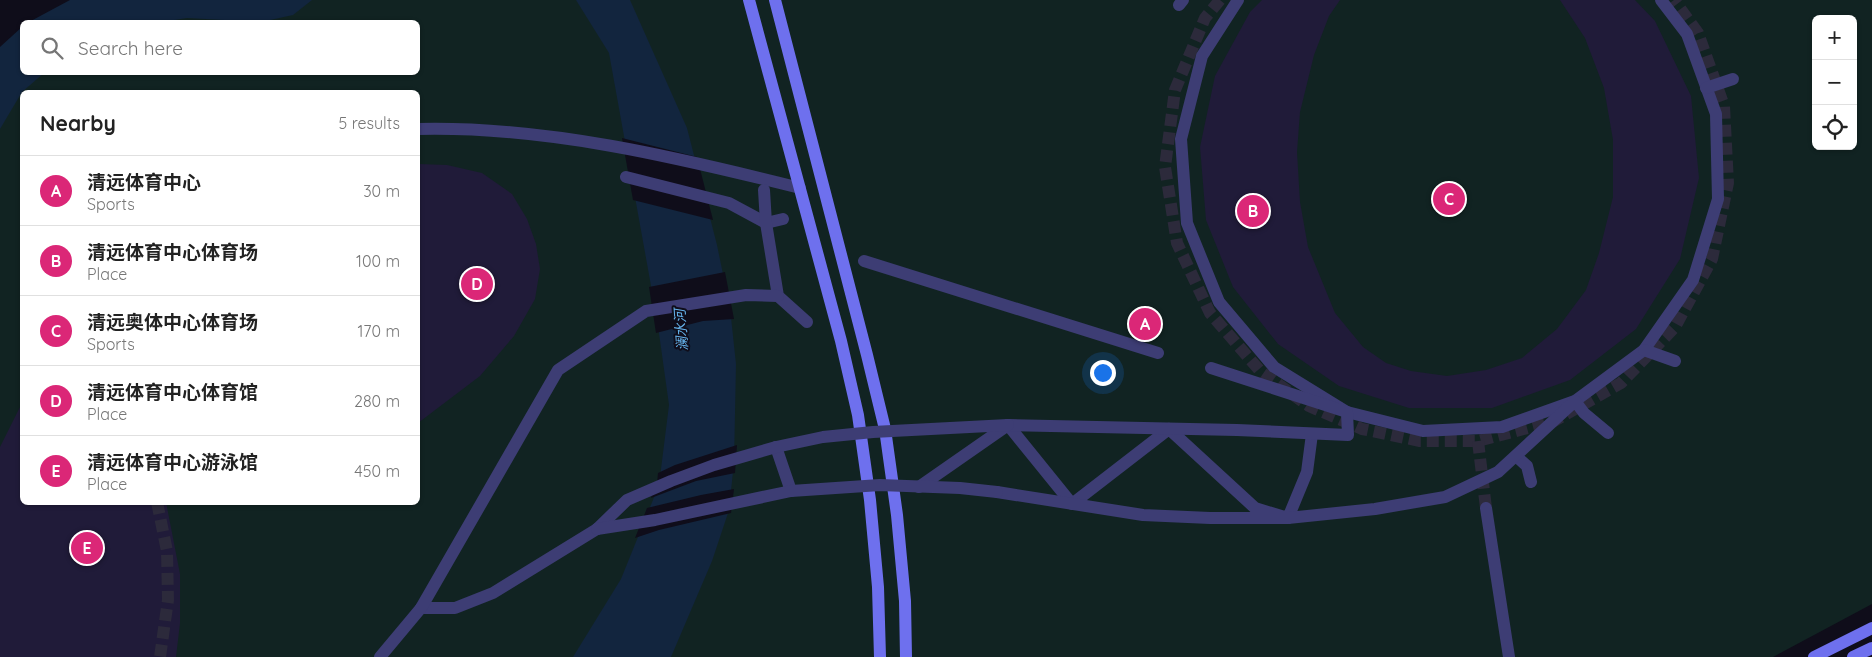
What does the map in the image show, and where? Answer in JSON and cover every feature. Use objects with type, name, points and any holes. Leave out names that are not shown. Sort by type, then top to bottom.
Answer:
[{"type":"street","points":[[750,0],[841,341],[858,415],[870,500],[878,587],[880,657]]},
{"type":"street","points":[[775,0],[868,355],[885,429],[897,514],[905,601],[906,657]]},
{"type":"street","points":[[1238,0],[1202,56],[1181,139],[1187,223],[1219,302],[1243,331],[1274,367],[1347,412]]},
{"type":"street","points":[[597,529],[655,520],[791,491],[880,485],[960,488],[997,492],[1143,515],[1210,518],[1288,518],[1375,509],[1445,497],[1498,472],[1575,401],[1644,350],[1693,280],[1718,199],[1716,114],[1687,34],[1660,0]]},
{"type":"street","points":[[1706,88],[1733,78]]},
{"type":"street","points":[[420,129],[445,128],[501,132],[619,147],[800,188]]},
{"type":"street","points":[[626,177],[729,203],[766,223],[784,218]]},
{"type":"street","points":[[764,190],[766,223],[778,296],[807,322]]},
{"type":"street","points":[[864,262],[1158,353]]},
{"type":"street","points":[[380,657],[421,608],[558,370],[646,311],[746,296],[778,296]]},
{"type":"street","points":[[1644,350],[1675,361]]},
{"type":"street","points":[[1211,368],[1347,412],[1424,431],[1502,427],[1575,401]]},
{"type":"street","points":[[1575,401],[1584,413],[1608,433]]},
{"type":"street","points":[[421,608],[455,608],[493,593],[597,529],[627,500],[671,481],[714,465],[776,447],[823,437],[873,432],[1008,425],[1348,436],[1347,412]]},
{"type":"street","points":[[919,486],[1008,425]]},
{"type":"street","points":[[1008,425],[1072,504]]},
{"type":"street","points":[[1169,429],[1255,508],[1288,518]]},
{"type":"street","points":[[1072,504],[1169,429]]},
{"type":"street","points":[[1288,518],[1307,472],[1312,434]]},
{"type":"street","points":[[776,447],[791,491]]},
{"type":"street","points":[[1516,456],[1528,466],[1531,482]]},
{"type":"street","points":[[1486,508],[1509,657]]},
{"type":"street","points":[[1814,657],[1872,628]]},
{"type":"street","points":[[1853,657],[1872,648]]},
{"type":"shaded area","points":[[173,0],[1872,0],[1872,604],[1773,657],[0,657],[0,94],[20,74],[420,75],[420,20],[101,20]]},
{"type":"water","points":[[70,0],[312,0],[293,15],[270,20],[187,18],[174,20],[33,20]]},
{"type":"water","name":"澜水河","points":[[576,0],[630,0],[687,128],[717,245],[730,308],[736,364],[734,462],[729,510],[712,561],[671,657],[573,657],[621,579],[659,485],[669,405],[657,319],[609,53]]},
{"type":"water","points":[[20,29],[20,75],[42,75],[24,90],[20,90],[20,95],[0,129],[0,47]]},
{"type":"pier","points":[[622,138],[697,157],[713,220],[633,200]]},
{"type":"pier","points":[[725,272],[734,319],[703,321],[656,333],[649,287]]},
{"type":"pier","points":[[737,445],[735,473],[696,481],[651,498],[657,484],[658,473],[675,465]]},
{"type":"pier","points":[[734,489],[731,513],[659,530],[635,538],[647,508]]},
{"type":"building","points":[[1262,0],[1340,0],[1329,16],[1314,55],[1300,112],[1297,152],[1300,202],[1308,247],[1335,313],[1363,347],[1386,363],[1411,371],[1447,376],[1486,370],[1522,358],[1557,329],[1586,290],[1599,253],[1613,197],[1613,140],[1604,88],[1585,38],[1560,0],[1635,0],[1655,21],[1691,96],[1699,178],[1680,259],[1636,329],[1570,380],[1492,408],[1409,408],[1339,386],[1278,344],[1233,287],[1206,220],[1200,147],[1215,76],[1250,12]]},
{"type":"building","points":[[420,164],[447,165],[482,173],[512,194],[527,219],[536,244],[540,269],[535,299],[514,336],[480,376],[420,421]]},
{"type":"building","points":[[20,407],[20,505],[167,505],[180,574],[180,623],[176,657],[0,657],[0,447]]},
{"type":"tunnel","points":[[1220,0],[1205,18],[1175,90],[1165,167],[1177,243],[1210,313],[1261,372],[1309,406],[1362,429],[1420,441],[1478,441],[1554,421],[1621,383],[1675,327],[1712,259],[1728,183],[1724,106],[1698,33],[1674,0]]},
{"type":"tunnel","points":[[1478,441],[1486,508]]},
{"type":"tunnel","points":[[158,505],[167,551],[168,600],[160,657]]},
{"type":"place","name":"清远奥体中心体育场","points":[[1449,199]]},
{"type":"place","name":"清远体育中心体育场","points":[[1253,211]]},
{"type":"place","name":"清远体育中心体育馆","points":[[477,284]]},
{"type":"place","name":"清远体育中心","points":[[1145,324]]},
{"type":"place","name":"清远体育中心游泳馆","points":[[87,548]]}]
